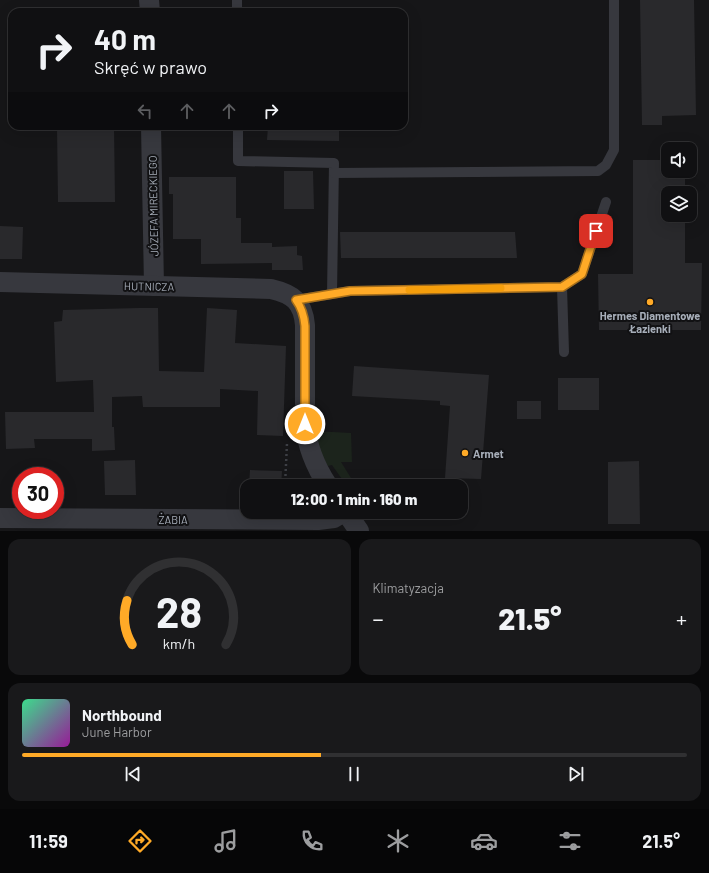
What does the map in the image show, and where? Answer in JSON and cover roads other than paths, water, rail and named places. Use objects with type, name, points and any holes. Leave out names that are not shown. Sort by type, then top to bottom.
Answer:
[{"type":"street","name":"JÓZEFA MIRECKIEGO","points":[[152,130],[154,286]]},
{"type":"street","name":"HUTNICZA","points":[[0,282],[271,289],[287,294],[296,300]]},
{"type":"street","points":[[296,300],[304,315],[305,326],[306,438],[308,449],[316,468],[323,479]]},
{"type":"street","name":"ŻABIA","points":[[0,518],[326,519]]},
{"type":"street","points":[[350,519],[359,531]]},
{"type":"lane","points":[[334,174],[598,171],[606,165],[614,150],[614,0]]},
{"type":"lane","points":[[238,130],[238,161],[334,163],[332,294]]},
{"type":"lane","points":[[296,300],[350,291],[562,287],[582,274],[606,202]]},
{"type":"lane","points":[[562,287],[564,352]]},
{"type":"place","name":"Hermes Diamentowe Łazienki","points":[[650,302]]},
{"type":"place","name":"Armet","points":[[465,453]]}]
